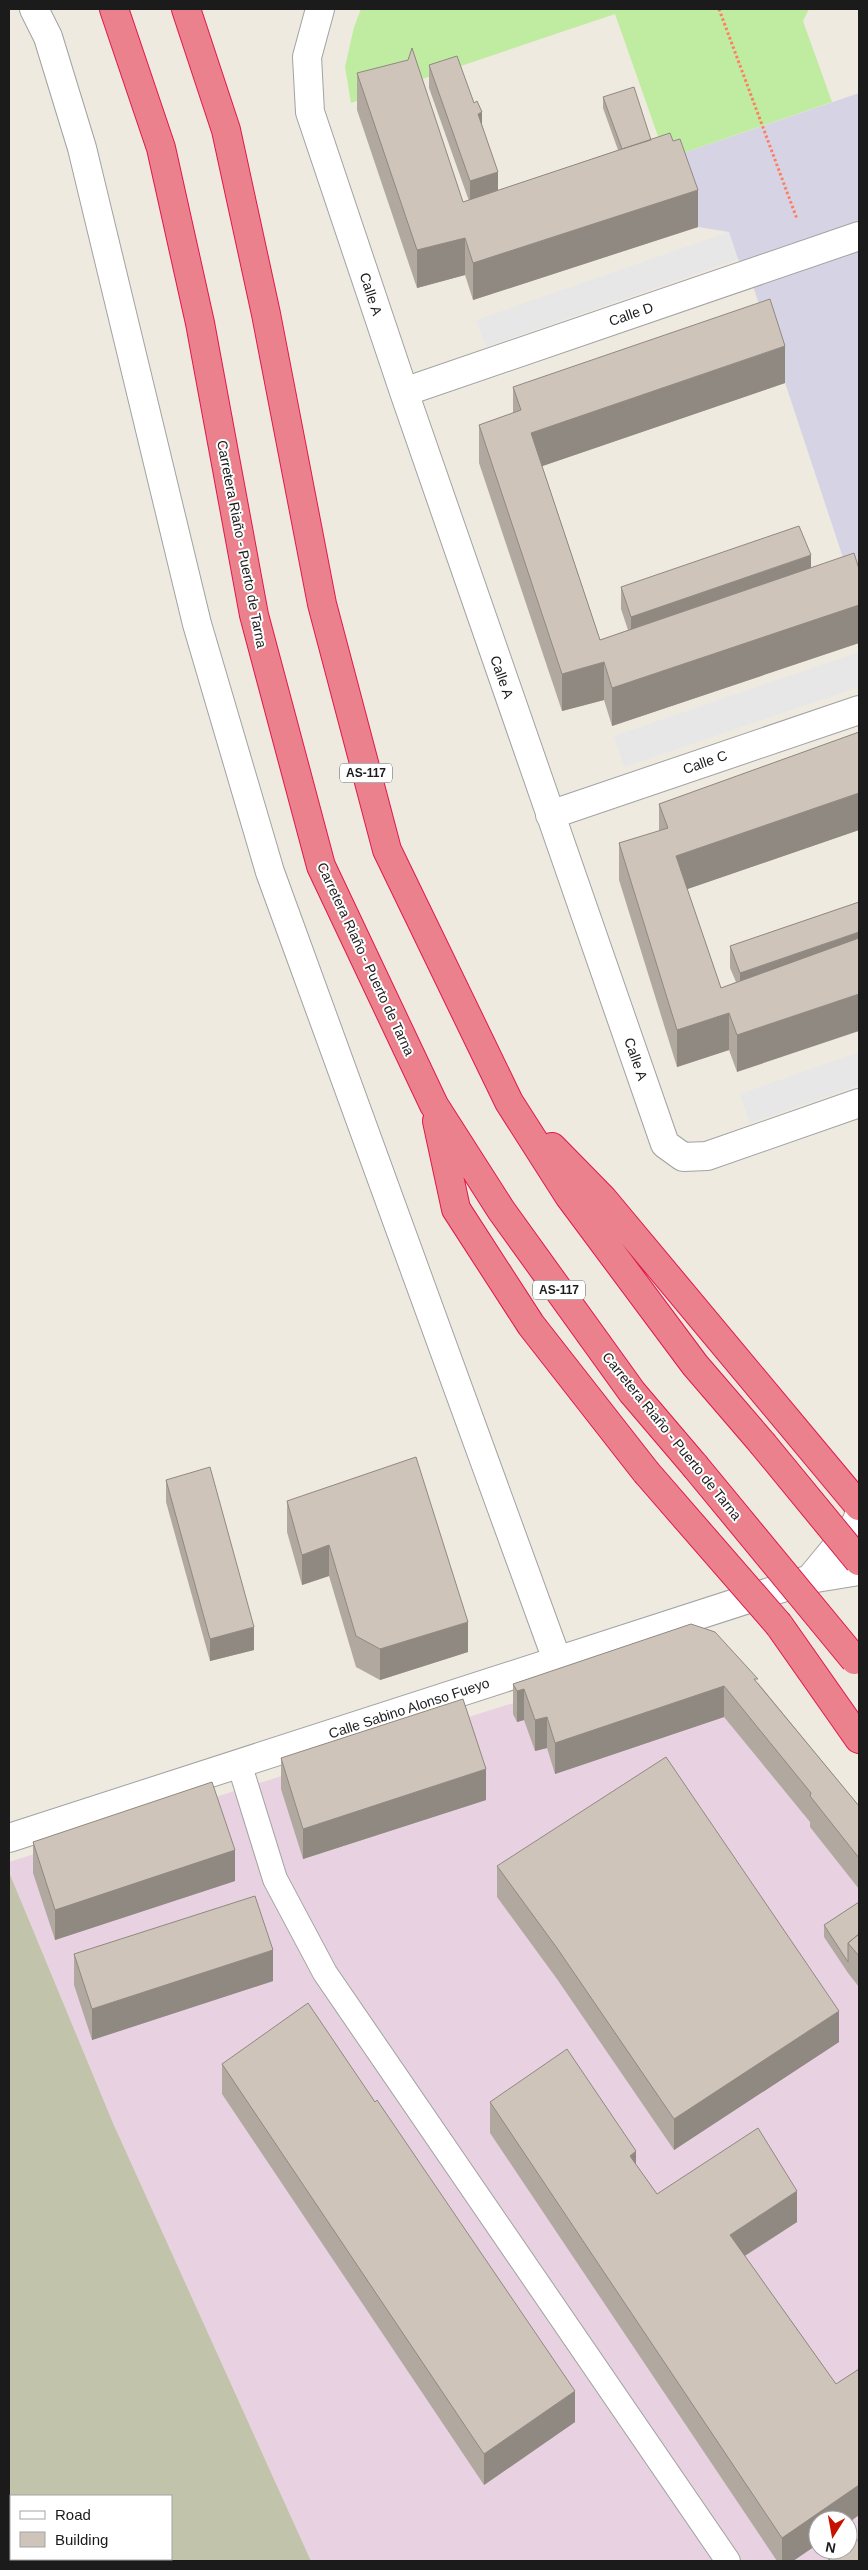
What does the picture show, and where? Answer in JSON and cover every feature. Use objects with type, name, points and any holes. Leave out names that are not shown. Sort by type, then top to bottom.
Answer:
[{"type":"highway","name":"Carretera Riaño - Puerto de Tarna","points":[[114,9],[161,148],[200,323],[254,615],[321,866],[434,1105],[502,1210],[632,1392],[857,1663]]},
{"type":"highway","name":"AS-117","points":[[186,9],[226,130],[266,314],[322,604],[387,850],[509,1102],[570,1196],[695,1365],[859,1561]]},
{"type":"highway","points":[[509,1102],[603,1199],[859,1506]]},
{"type":"highway","points":[[434,1105],[456,1209],[531,1325],[646,1472],[779,1625],[859,1739]]},
{"type":"street","points":[[34,9],[48,37],[82,148],[198,624],[270,872],[557,1660]]},
{"type":"street","name":"Calle A","points":[[320,9],[307,57],[310,112],[404,392],[665,1144],[683,1157],[707,1156],[859,1103]]},
{"type":"street","name":"Calle D","points":[[404,392],[859,236]]},
{"type":"street","name":"Calle C","points":[[550,815],[859,710]]},
{"type":"street","points":[[810,1579],[856,1523],[859,1515]]},
{"type":"street","name":"Calle Sabino Alonso Fueyo","points":[[9,1838],[810,1579],[859,1571]]},
{"type":"lane","points":[[239,1763],[275,1878],[325,1973],[728,2561]]},
{"type":"path","points":[[719,9],[810,253]]},
{"type":"shaded area","points":[[859,93],[859,606],[749,274],[738,259],[729,232],[698,227],[666,159]]},
{"type":"shaded area","points":[[729,232],[738,259],[486,347],[476,320]]},
{"type":"shaded area","points":[[859,652],[859,687],[624,767],[614,736]]},
{"type":"shaded area","points":[[859,1052],[859,1085],[750,1123],[740,1094]]},
{"type":"shaded area","points":[[691,1647],[859,1824],[859,2561],[311,2561],[113,2123],[9,1872],[9,1862]]},
{"type":"shaded area","points":[[9,1872],[113,2123],[311,2561],[9,2561]]},
{"type":"green space","points":[[361,9],[809,9],[803,21],[832,102],[666,159],[615,14],[351,103],[345,67],[354,27]]},
{"type":"building","points":[[412,48],[463,202],[670,133],[673,141],[680,139],[698,190],[473,263],[465,238],[417,250],[357,73],[408,60]]},
{"type":"building","points":[[457,56],[474,103],[477,101],[482,112],[478,114],[498,172],[470,181],[429,65]]},
{"type":"building","points":[[634,87],[651,140],[622,149],[603,97]]},
{"type":"building","points":[[770,299],[785,346],[531,433],[600,640],[854,553],[859,569],[859,605],[612,688],[604,662],[562,674],[479,425],[521,410],[513,387]]},
{"type":"building","points":[[799,526],[811,555],[631,617],[621,587]]},
{"type":"building","points":[[859,732],[859,793],[676,856],[721,988],[859,938],[859,994],[737,1035],[729,1013],[677,1030],[619,843],[668,828],[659,804]]},
{"type":"building","points":[[859,902],[859,932],[740,973],[730,946]]},
{"type":"building","points":[[416,1457],[468,1622],[380,1649],[356,1636],[329,1545],[302,1555],[287,1501]]},
{"type":"building","points":[[210,1467],[254,1627],[210,1639],[166,1480]]},
{"type":"building","points":[[691,1624],[715,1632],[758,1679],[754,1679],[859,1806],[859,1858],[810,1796],[811,1793],[724,1686],[555,1743],[547,1717],[535,1720],[524,1689],[517,1691],[513,1684]]},
{"type":"building","points":[[463,1699],[486,1769],[303,1829],[281,1758]]},
{"type":"building","points":[[666,1757],[839,2011],[674,2119],[557,1948],[497,1866]]},
{"type":"building","points":[[212,1782],[235,1850],[55,1910],[33,1842]]},
{"type":"building","points":[[255,1896],[273,1950],[92,2009],[74,1954]]},
{"type":"building","points":[[859,1902],[859,1934],[848,1943],[848,1962],[824,1925]]},
{"type":"building","points":[[859,1934],[859,1956],[848,1943]]},
{"type":"building","points":[[308,2003],[375,2102],[377,2100],[575,2391],[484,2454],[222,2064]]},
{"type":"building","points":[[567,2049],[636,2151],[630,2156],[657,2194],[758,2128],[797,2191],[730,2235],[836,2384],[859,2369],[859,2485],[823,2510],[808,2510],[808,2520],[782,2538],[490,2102]]},
{"type":"building","points":[[858,2540],[859,2561],[827,2561],[858,2560]]}]
